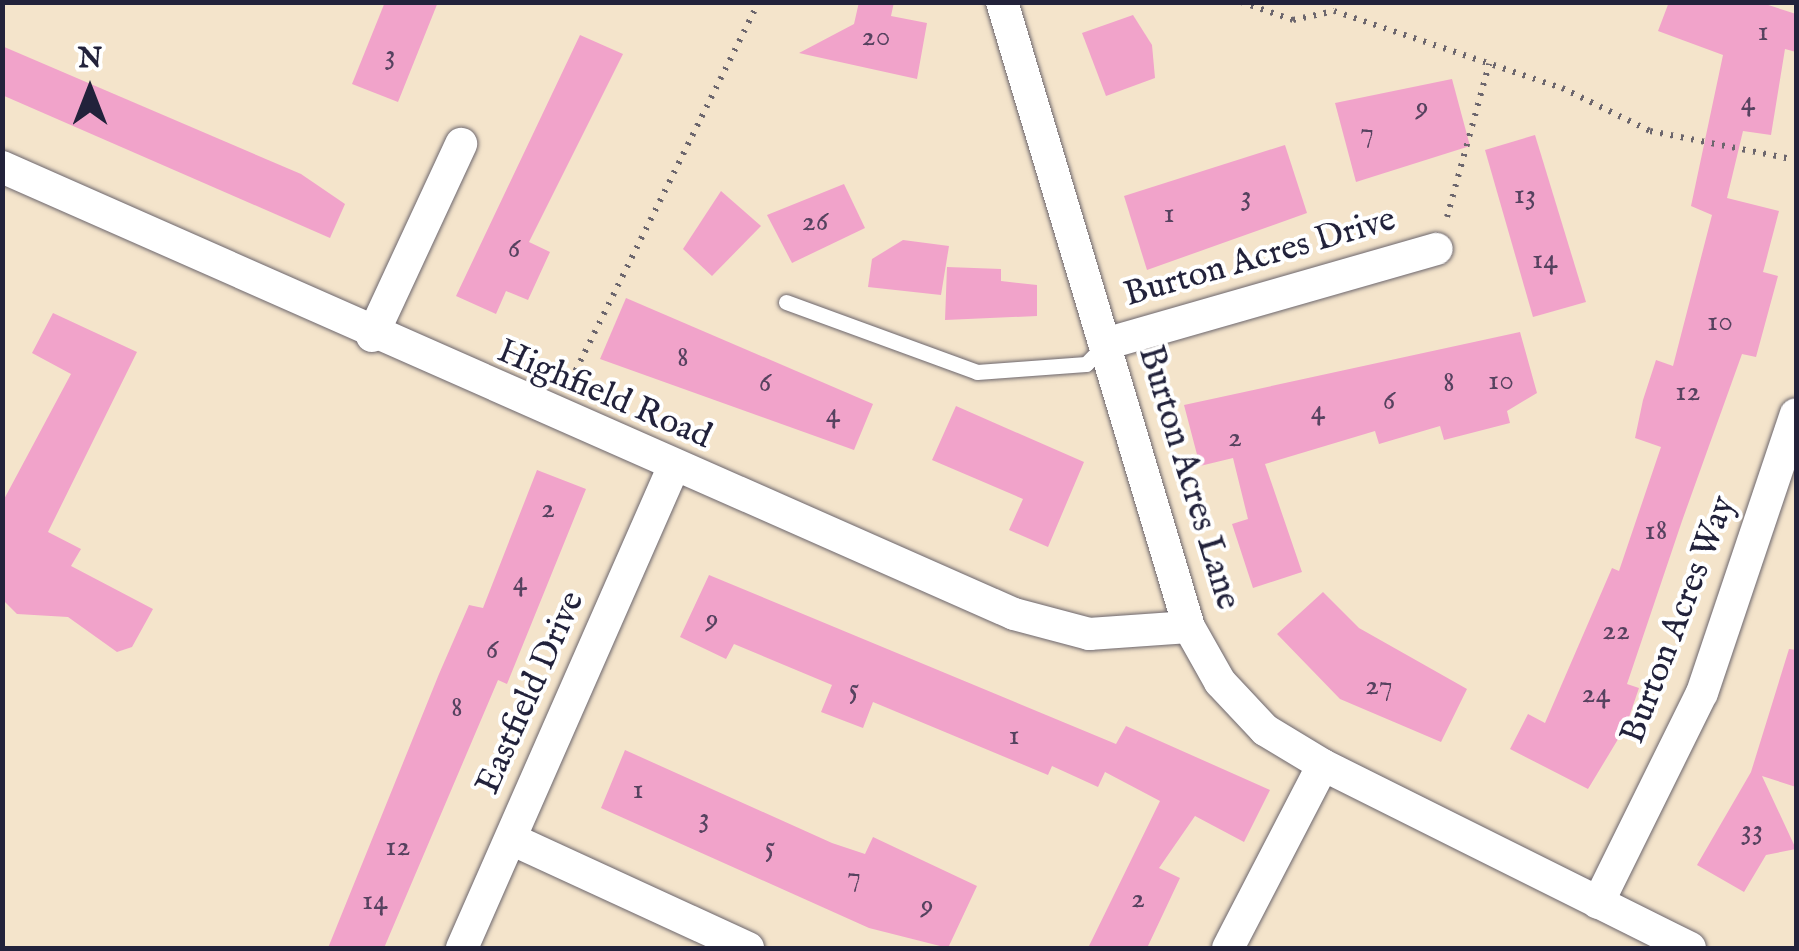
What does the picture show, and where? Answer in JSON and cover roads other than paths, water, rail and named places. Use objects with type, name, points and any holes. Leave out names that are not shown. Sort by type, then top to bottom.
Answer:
[{"type":"street","name":"Burton Acres Lane","points":[[1002,2],[1189,627],[1240,708],[1323,765],[1690,948]]},
{"type":"street","points":[[372,336],[461,144]]},
{"type":"street","name":"Highfield Road","points":[[2,167],[553,417],[1051,628],[1189,627]]},
{"type":"street","name":"Burton Acres Drive","points":[[1104,344],[1437,249]]},
{"type":"street","name":"Burton Acres Way","points":[[1598,903],[1702,693],[1796,414]]},
{"type":"street","name":"Eastfield Drive","points":[[462,948],[673,468]]},
{"type":"street","points":[[1228,948],[1323,765]]},
{"type":"street","points":[[511,839],[748,948]]},
{"type":"lane","points":[[786,302],[977,372],[1086,364],[1104,344]]}]
